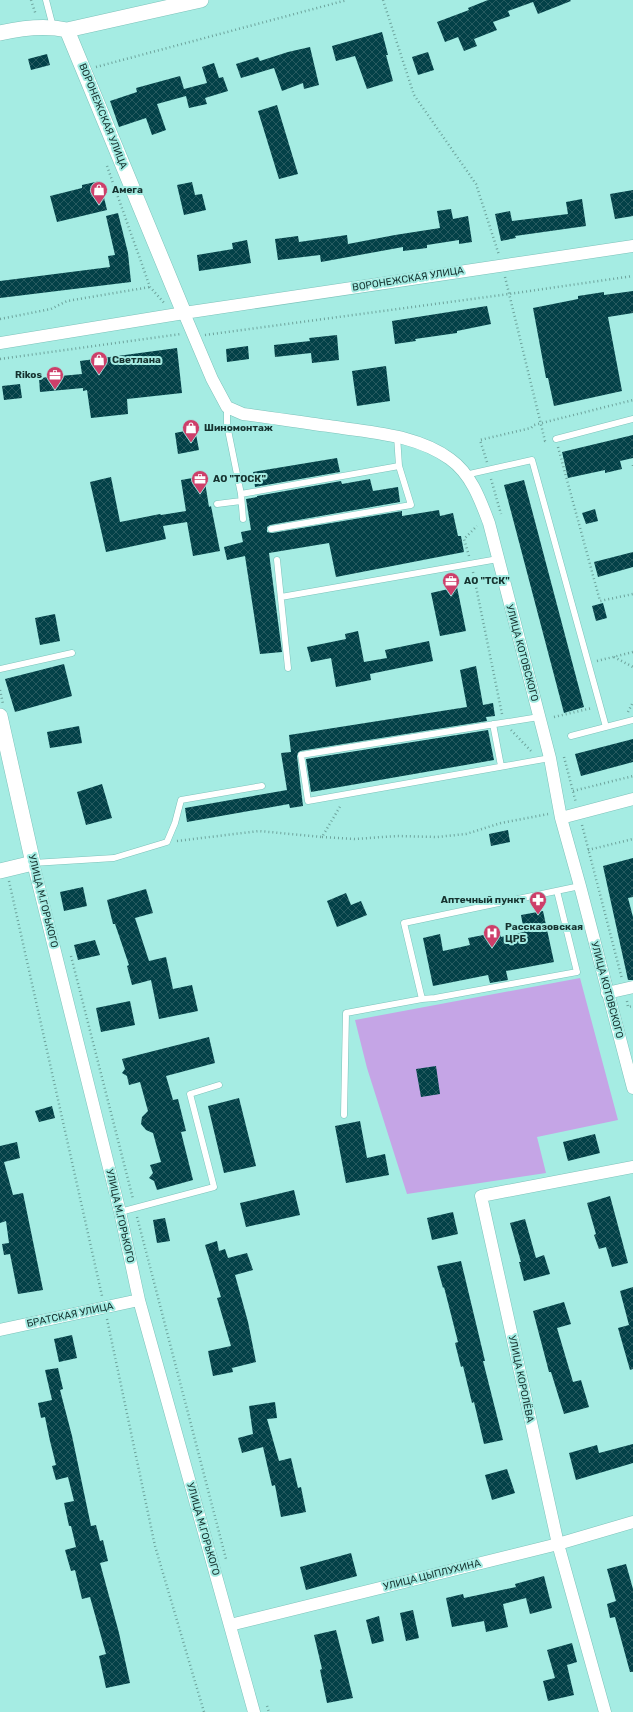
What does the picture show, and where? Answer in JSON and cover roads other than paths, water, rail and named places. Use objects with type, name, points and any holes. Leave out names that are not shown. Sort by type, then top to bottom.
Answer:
[{"type":"street","points":[[0,33],[19,29],[54,28],[201,0]]},
{"type":"street","name":"ВОРОНЕЖСКАЯ УЛИЦА","points":[[54,28],[83,70],[179,314]]},
{"type":"street","name":"ВОРОНЕЖСКАЯ УЛИЦА","points":[[0,343],[179,314],[633,246]]},
{"type":"street","points":[[179,314],[194,336],[212,379],[227,407]]},
{"type":"street","name":"УЛИЦА КОТОВСКОГО","points":[[227,407],[243,414],[397,436],[429,447],[450,459],[465,475],[478,493],[489,523],[539,717],[545,759],[633,1088]]},
{"type":"street","name":"УЛИЦА М.ГОРЬКОГО","points":[[0,716],[33,863],[120,1212],[139,1300],[254,1712]]},
{"type":"street","points":[[560,814],[578,813],[633,799]]},
{"type":"street","points":[[0,871],[33,863]]},
{"type":"street","points":[[607,992],[629,988]]},
{"type":"street","name":"УЛИЦА КОРОЛЁВА","points":[[605,1712],[558,1544],[481,1196],[633,1168]]},
{"type":"street","name":"БРАТСКАЯ УЛИЦА","points":[[0,1330],[139,1300]]},
{"type":"street","name":"УЛИЦА ЦЫПЛУХИНА","points":[[230,1625],[558,1544],[633,1522]]},
{"type":"lane","points":[[46,0],[54,28]]},
{"type":"lane","points":[[227,407],[227,425],[241,494],[244,520]]},
{"type":"lane","points":[[556,439],[633,419]]},
{"type":"lane","points":[[271,529],[411,505],[399,466],[397,436]]},
{"type":"lane","points":[[465,475],[532,460],[606,727]]},
{"type":"lane","points":[[241,494],[399,466]]},
{"type":"lane","points":[[217,504],[241,501]]},
{"type":"lane","points":[[281,597],[498,559]]},
{"type":"lane","points":[[277,560],[288,668]]},
{"type":"lane","points":[[0,669],[72,653]]},
{"type":"lane","points":[[539,717],[301,755],[308,801],[545,759]]},
{"type":"lane","points":[[571,736],[633,720]]},
{"type":"lane","points":[[493,724],[501,766]]},
{"type":"lane","points":[[33,863],[114,858],[167,842],[175,823],[181,800],[262,786]]},
{"type":"lane","points":[[422,999],[404,923],[580,886]]},
{"type":"lane","points":[[344,1115],[346,1013],[577,972],[557,891]]},
{"type":"lane","points":[[120,1212],[214,1187],[190,1094],[219,1085]]},
{"type":"place","name":"Амега","points":[[99,205]]},
{"type":"place","name":"Светлана","points":[[99,375]]},
{"type":"place","name":"Rikos","points":[[55,390]]},
{"type":"place","name":"Шиномонтаж","points":[[191,443]]},
{"type":"place","name":"АО \"ТОСК\"","points":[[200,494]]},
{"type":"place","name":"АО \"ТСК\"","points":[[451,596]]},
{"type":"place","name":"Аптечный пункт","points":[[538,915]]},
{"type":"place","name":"Рассказовская ЦРБ","points":[[492,948]]}]
